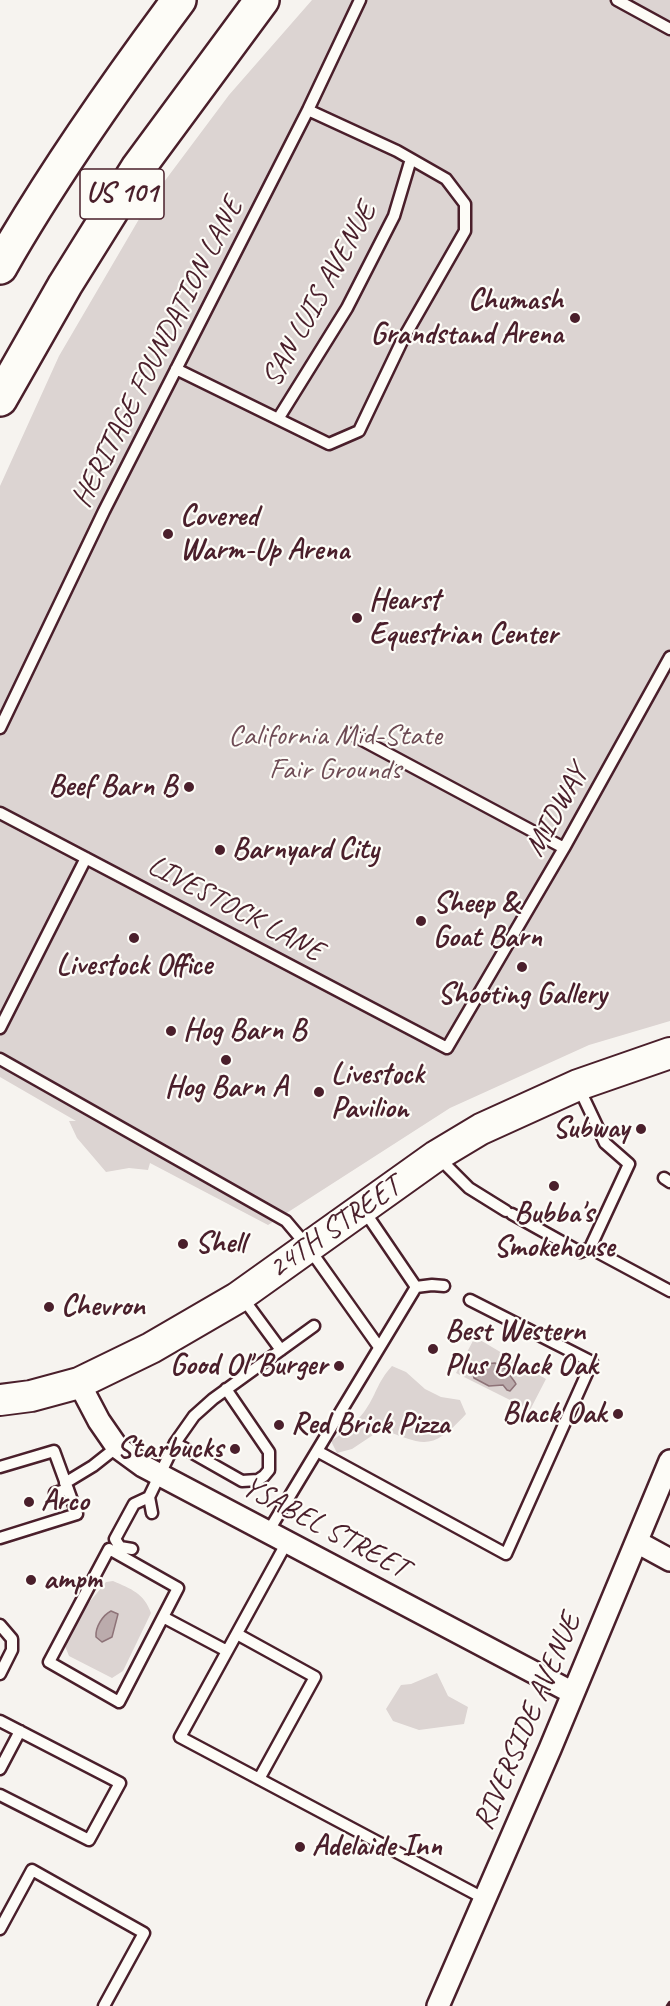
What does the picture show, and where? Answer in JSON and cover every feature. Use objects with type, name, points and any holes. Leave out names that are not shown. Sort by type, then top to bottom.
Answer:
[{"type":"highway","name":"US 101","points":[[0,267],[23,227],[109,95],[179,0]]},
{"type":"highway","name":"US 101","points":[[0,399],[65,285],[138,168],[262,0]]},
{"type":"main road","name":"24TH STREET","points":[[0,1400],[31,1396],[79,1383],[151,1348],[241,1295],[436,1156],[481,1129],[578,1085],[670,1053]]},
{"type":"street","name":"YSABEL STREET","points":[[79,1383],[99,1421],[117,1447],[143,1466],[573,1693]]},
{"type":"street","name":"RIVERSIDE AVENUE","points":[[438,2006],[670,1461]]},
{"type":"street","points":[[637,1542],[670,1560]]},
{"type":"lane","name":"HERITAGE FOUNDATION LANE","points":[[0,728],[104,511],[308,110],[360,0]]},
{"type":"lane","points":[[617,0],[670,29]]},
{"type":"lane","name":"SAN LUIS AVENUE","points":[[176,369],[329,444],[359,432],[402,341],[465,231],[465,204],[447,179],[411,159],[308,110]]},
{"type":"lane","name":"SAN LUIS AVENUE","points":[[278,418],[347,308],[394,216],[411,159]]},
{"type":"lane","name":"MIDWAY","points":[[447,1048],[564,848],[670,657]]},
{"type":"lane","points":[[351,734],[564,848]]},
{"type":"lane","name":"LIVESTOCK LANE","points":[[0,813],[447,1048]]},
{"type":"lane","points":[[0,1028],[87,858]]},
{"type":"lane","points":[[0,1059],[286,1221],[308,1247],[380,1347]]},
{"type":"lane","points":[[436,1156],[469,1188],[509,1213],[580,1252],[590,1248],[629,1164],[605,1143],[578,1085]]},
{"type":"lane","points":[[363,1208],[416,1287]]},
{"type":"lane","points":[[590,1248],[670,1291]]},
{"type":"lane","points":[[416,1287],[444,1286]]},
{"type":"lane","points":[[268,1532],[416,1287]]},
{"type":"lane","points":[[241,1295],[280,1350]]},
{"type":"lane","points":[[317,1451],[506,1554],[592,1362],[470,1300]]},
{"type":"lane","points":[[152,1513],[149,1497],[175,1443],[194,1416],[226,1389],[314,1326]]},
{"type":"lane","points":[[175,1443],[242,1481],[258,1480],[264,1476],[269,1470],[269,1452],[226,1389]]},
{"type":"lane","points":[[56,1493],[117,1447]]},
{"type":"lane","points":[[0,1467],[54,1451],[77,1514],[0,1538]]},
{"type":"lane","points":[[132,1549],[118,1550],[109,1549],[49,1662],[119,1702],[178,1588],[118,1550],[115,1539],[134,1504],[149,1497]]},
{"type":"lane","points":[[287,1542],[180,1737],[485,1899]]},
{"type":"lane","points":[[163,1617],[227,1651]]},
{"type":"lane","points":[[0,1625],[12,1639],[12,1650],[0,1674]]},
{"type":"lane","points":[[237,1634],[315,1677],[259,1779]]},
{"type":"lane","points":[[0,1721],[120,1783],[89,1840],[0,1795]]},
{"type":"lane","points":[[0,1769],[20,1731]]},
{"type":"lane","points":[[0,1929],[32,1870],[144,1933],[104,2006]]},
{"type":"green space","name":"California Mid-State Fair Grounds","points":[[312,0],[670,0],[670,1021],[589,1045],[450,1108],[268,1225],[150,1163],[148,1170],[129,1168],[106,1172],[77,1138],[69,1121],[76,1121],[0,1077],[0,486],[59,356],[149,202],[229,95]]},
{"type":"green space","points":[[475,1337],[546,1379],[530,1410],[456,1373]]},
{"type":"green space","points":[[392,1366],[406,1372],[425,1389],[441,1397],[460,1400],[466,1414],[445,1434],[427,1442],[408,1439],[382,1429],[352,1449],[337,1453],[331,1441],[349,1428],[360,1416]]},
{"type":"green space","points":[[113,1581],[141,1596],[151,1613],[123,1671],[112,1678],[69,1656],[65,1646],[87,1605],[106,1582]]},
{"type":"green space","points":[[437,1673],[448,1696],[468,1707],[464,1724],[419,1730],[393,1721],[386,1709],[401,1685],[411,1684]]},
{"type":"shaded area","points":[[495,1363],[506,1369],[516,1384],[510,1391],[503,1385],[489,1386],[474,1378],[472,1369],[475,1365]]},
{"type":"shaded area","points":[[111,1611],[118,1614],[112,1637],[102,1642],[96,1637],[98,1625],[102,1618]]},
{"type":"place","name":"Chumash Grandstand Arena","points":[[575,318]]},
{"type":"place","name":"Covered Warm-Up Arena","points":[[168,534]]},
{"type":"place","name":"Hearst Equestrian Center","points":[[357,618]]},
{"type":"place","name":"Beef Barn B","points":[[189,787]]},
{"type":"place","name":"Barnyard City","points":[[220,850]]},
{"type":"place","name":"Sheep & Goat Barn","points":[[421,921]]},
{"type":"place","name":"Livestock Office","points":[[134,938]]},
{"type":"place","name":"Shooting Gallery","points":[[522,967]]},
{"type":"place","name":"Hog Barn B","points":[[171,1031]]},
{"type":"place","name":"Hog Barn A","points":[[226,1060]]},
{"type":"place","name":"Livestock Pavilion","points":[[319,1092]]},
{"type":"place","name":"Subway","points":[[641,1129]]},
{"type":"place","name":"Bubba's Smokehouse","points":[[554,1186]]},
{"type":"place","name":"Shell","points":[[183,1244]]},
{"type":"place","name":"Chevron","points":[[49,1307]]},
{"type":"place","name":"Best Western Plus Black Oak","points":[[433,1349]]},
{"type":"place","name":"Good Ol' Burger","points":[[339,1366]]},
{"type":"place","name":"Black Oak","points":[[618,1414]]},
{"type":"place","name":"Red Brick Pizza","points":[[279,1425]]},
{"type":"place","name":"Starbucks","points":[[235,1449]]},
{"type":"place","name":"Arco","points":[[29,1502]]},
{"type":"place","name":"ampm","points":[[31,1580]]},
{"type":"place","name":"Adelaide Inn","points":[[300,1847]]}]
